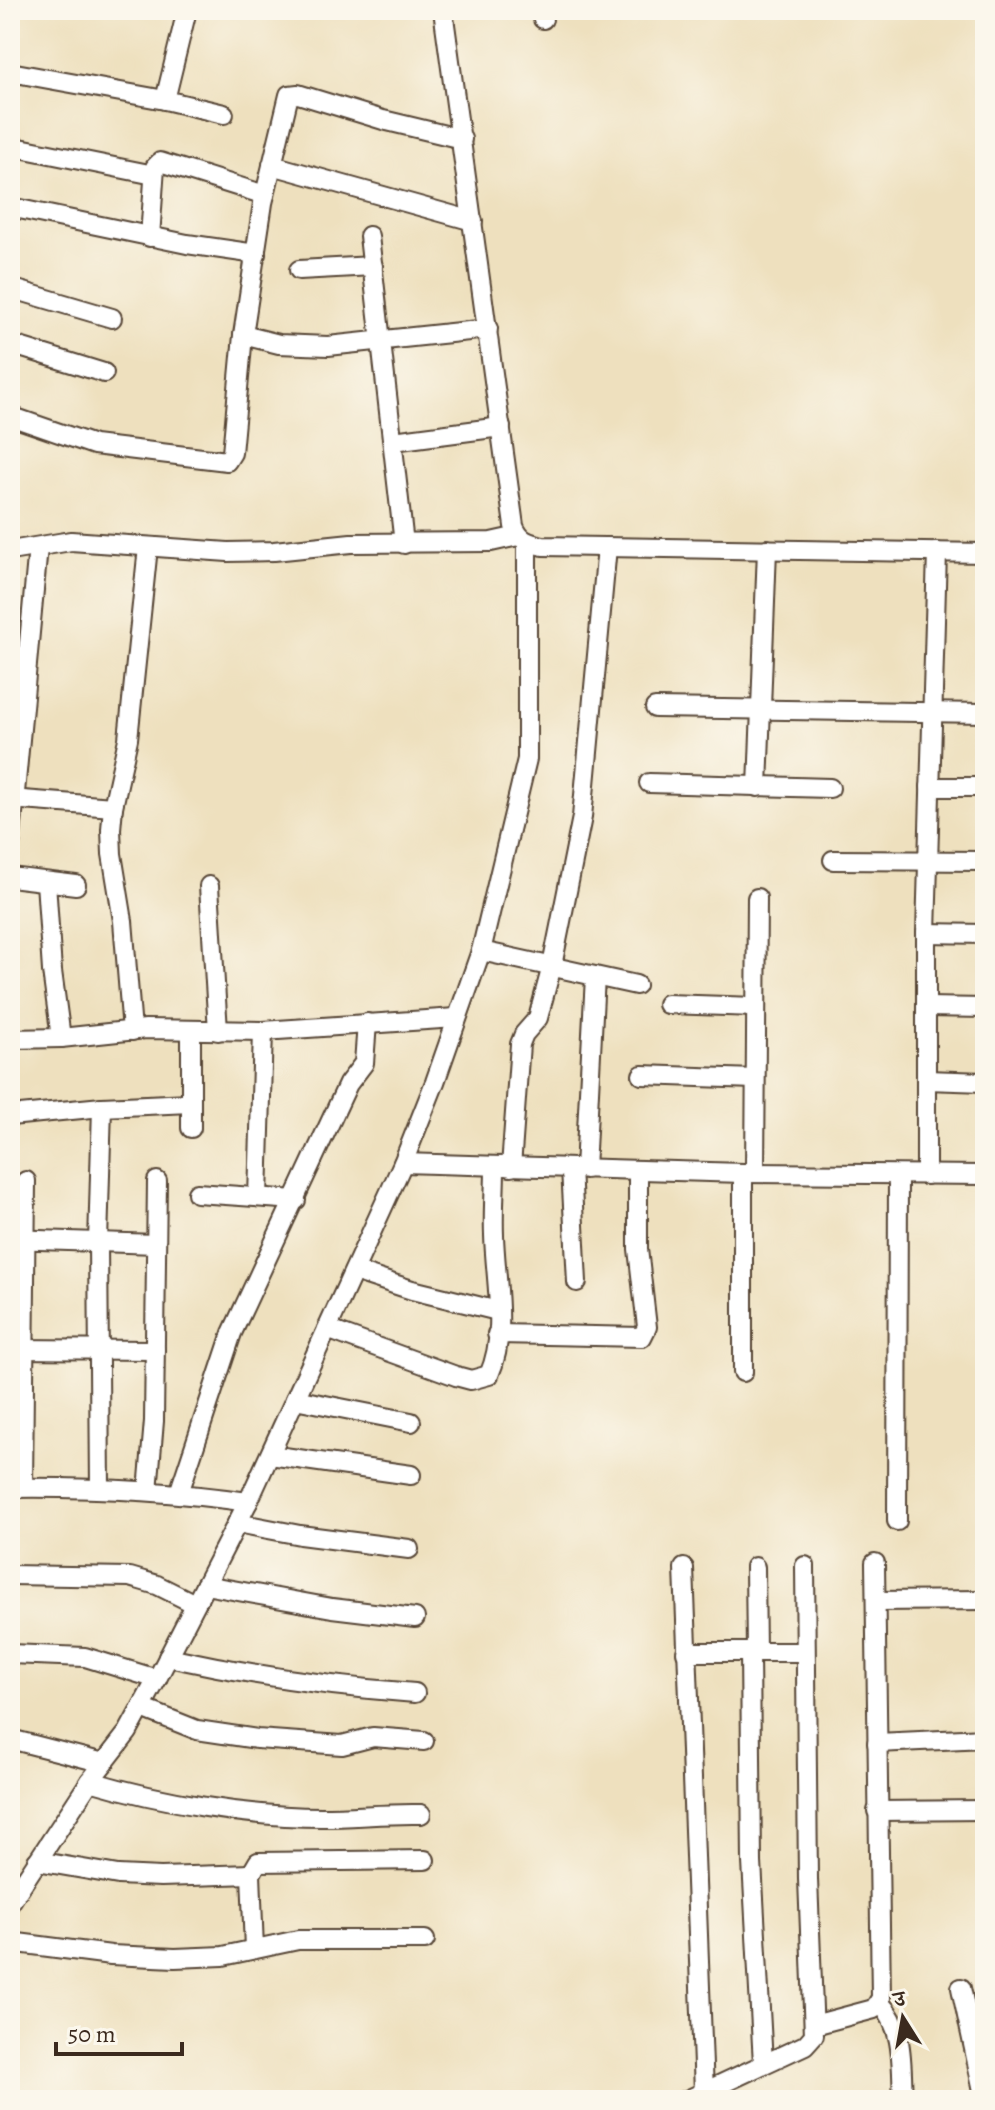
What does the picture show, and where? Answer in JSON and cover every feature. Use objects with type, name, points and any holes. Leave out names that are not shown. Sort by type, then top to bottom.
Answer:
[{"type":"street","points":[[165,100],[187,10]]},
{"type":"street","points":[[11,1898],[142,1708],[248,1502],[403,1163],[481,951],[527,759],[522,539],[514,526],[443,10]]},
{"type":"street","points":[[10,72],[224,114]]},
{"type":"street","points":[[10,416],[94,445],[227,461],[232,453],[243,335],[265,195],[286,98],[293,93],[383,120],[462,139]]},
{"type":"street","points":[[10,146],[154,175]]},
{"type":"street","points":[[150,237],[156,164],[165,162],[265,195]]},
{"type":"street","points":[[272,165],[473,221]]},
{"type":"street","points":[[10,207],[150,237],[256,254]]},
{"type":"street","points":[[369,236],[404,544]]},
{"type":"street","points":[[299,270],[373,266]]},
{"type":"street","points":[[10,288],[112,318]]},
{"type":"street","points":[[243,335],[300,346],[383,341],[488,329]]},
{"type":"street","points":[[10,344],[104,373]]},
{"type":"street","points":[[393,441],[501,427]]},
{"type":"street","points":[[10,551],[71,541],[228,552],[351,543],[522,539],[543,546],[985,553]]},
{"type":"street","points":[[10,846],[18,667],[38,547]]},
{"type":"street","points":[[132,1031],[122,911],[112,854],[113,807],[128,739],[148,547]]},
{"type":"street","points":[[327,1329],[471,1380],[489,1375],[493,1366],[498,1311],[494,1234],[520,1044],[524,1034],[538,1018],[552,966],[586,791],[607,547]]},
{"type":"street","points":[[758,787],[767,549]]},
{"type":"street","points":[[926,1175],[926,933],[937,552]]},
{"type":"street","points":[[655,708],[985,713]]},
{"type":"street","points":[[649,783],[830,788]]},
{"type":"street","points":[[930,787],[985,787]]},
{"type":"street","points":[[12,799],[113,807]]},
{"type":"street","points":[[833,860],[985,861]]},
{"type":"street","points":[[10,877],[76,885]]},
{"type":"street","points":[[46,882],[52,971],[61,1038]]},
{"type":"street","points":[[209,886],[218,1031]]},
{"type":"street","points":[[743,1372],[755,1079],[757,898]]},
{"type":"street","points":[[926,933],[985,934]]},
{"type":"street","points":[[481,951],[636,985]]},
{"type":"street","points":[[577,1282],[578,1168],[595,976]]},
{"type":"street","points":[[667,1004],[756,1007]]},
{"type":"street","points":[[926,1007],[985,1008]]},
{"type":"street","points":[[10,1039],[132,1031],[263,1031],[456,1018]]},
{"type":"street","points":[[179,1493],[232,1333],[348,1084],[364,1063],[367,1023]]},
{"type":"street","points":[[191,1031],[191,1128]]},
{"type":"street","points":[[258,1197],[263,1031]]},
{"type":"street","points":[[642,1075],[755,1079]]},
{"type":"street","points":[[926,1080],[985,1082]]},
{"type":"street","points":[[10,1116],[190,1103]]},
{"type":"street","points":[[100,1488],[98,1242],[102,1107]]},
{"type":"street","points":[[403,1163],[749,1173],[985,1175]]},
{"type":"street","points":[[497,1334],[642,1337],[647,1327],[638,1249],[638,1170]]},
{"type":"street","points":[[897,1521],[898,1175]]},
{"type":"street","points":[[26,1181],[18,1240],[16,1488],[100,1488],[179,1493],[248,1502]]},
{"type":"street","points":[[148,1491],[155,1350],[157,1181]]},
{"type":"street","points":[[197,1193],[296,1200]]},
{"type":"street","points":[[18,1240],[156,1244]]},
{"type":"street","points":[[354,1271],[412,1290],[498,1311]]},
{"type":"street","points":[[17,1349],[155,1350]]},
{"type":"street","points":[[295,1399],[411,1422]]},
{"type":"street","points":[[270,1455],[411,1475]]},
{"type":"street","points":[[237,1523],[300,1535],[409,1549]]},
{"type":"street","points":[[875,1563],[880,2003],[895,2024],[899,2038],[903,2100]]},
{"type":"street","points":[[684,1568],[696,2096],[805,2045],[814,2035],[809,1906],[805,1566]]},
{"type":"street","points":[[755,1567],[752,1862],[763,2064]]},
{"type":"street","points":[[10,1575],[130,1577],[157,1585],[195,1604]]},
{"type":"street","points":[[205,1585],[318,1606],[415,1618]]},
{"type":"street","points":[[876,1601],[985,1600]]},
{"type":"street","points":[[686,1652],[805,1652]]},
{"type":"street","points":[[10,1654],[85,1657],[157,1679]]},
{"type":"street","points":[[168,1657],[342,1688],[415,1693]]},
{"type":"street","points":[[142,1708],[197,1730],[257,1739],[342,1745],[373,1737],[424,1741]]},
{"type":"street","points":[[877,1743],[985,1738]]},
{"type":"street","points":[[10,1739],[104,1763]]},
{"type":"street","points":[[90,1781],[164,1800],[288,1816],[421,1814]]},
{"type":"street","points":[[877,1811],[985,1810]]},
{"type":"street","points":[[254,1949],[253,1866],[264,1861],[425,1860]]},
{"type":"street","points":[[37,1861],[118,1875],[251,1874]]},
{"type":"street","points":[[10,1942],[111,1955],[175,1958],[223,1956],[276,1943],[321,1938],[425,1940]]},
{"type":"street","points":[[961,1988],[985,2100]]},
{"type":"street","points":[[814,2025],[874,2009],[880,2003]]}]
